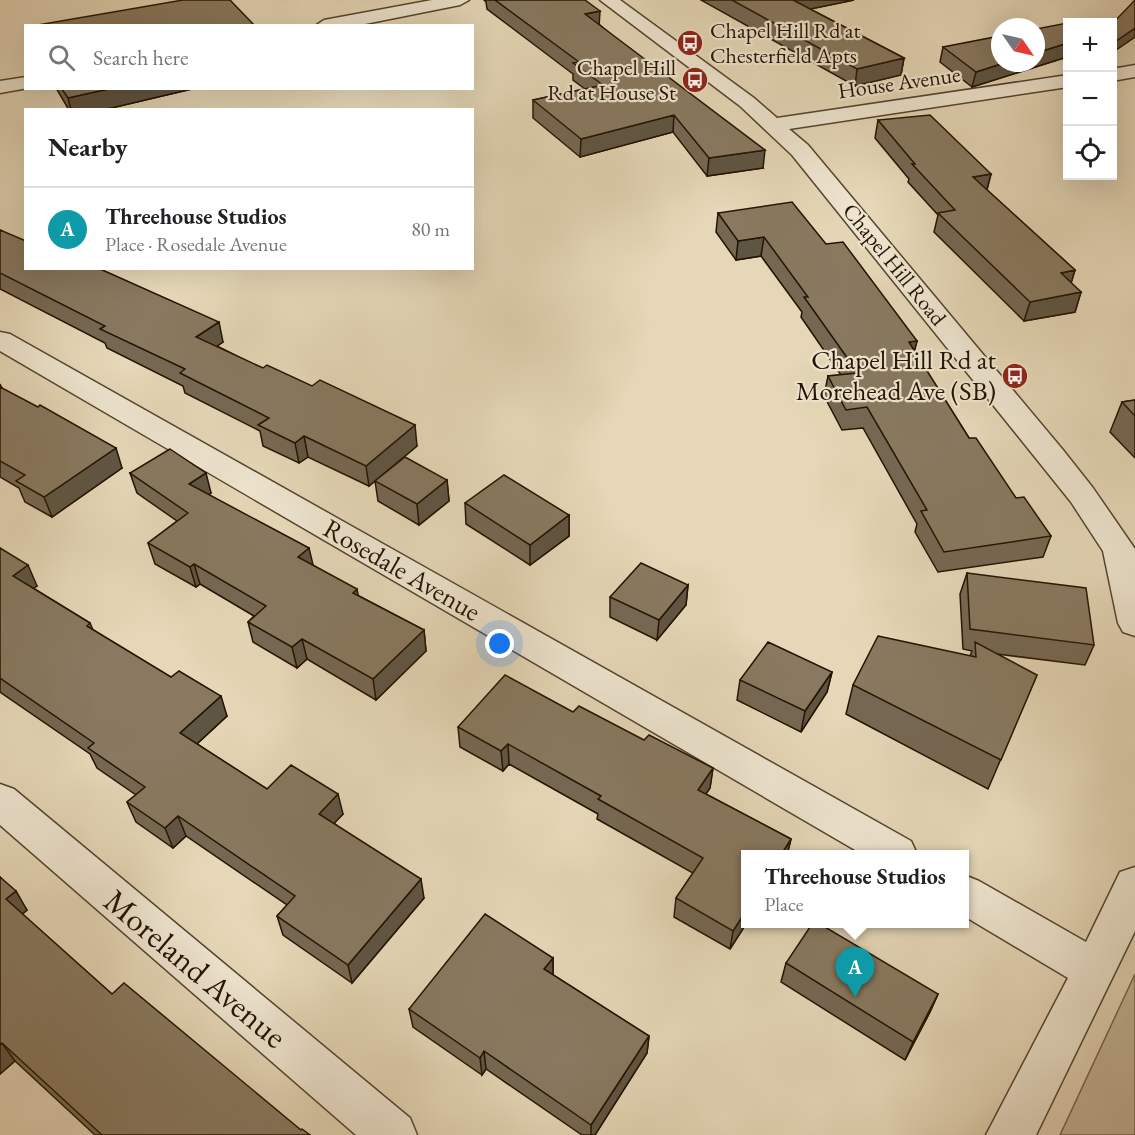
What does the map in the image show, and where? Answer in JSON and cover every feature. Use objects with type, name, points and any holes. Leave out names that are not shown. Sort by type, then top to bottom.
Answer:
[{"type":"street","points":[[334,24],[460,0]]},
{"type":"street","name":"Chapel Hill Road","points":[[609,0],[740,96],[773,125],[825,178],[1082,495],[1127,561]]},
{"type":"street","points":[[1117,74],[1135,71]]},
{"type":"street","points":[[0,87],[24,82]]},
{"type":"street","name":"House Avenue","points":[[773,125],[1063,82]]},
{"type":"street","name":"Rosedale Avenue","points":[[0,340],[888,850]]},
{"type":"street","points":[[1127,561],[1135,623]]},
{"type":"street","name":"Moreland Avenue","points":[[0,801],[393,1135]]},
{"type":"street","points":[[1010,1135],[1095,971],[1135,885]]},
{"type":"street","points":[[969,897],[1095,971]]},
{"type":"shaded area","points":[[1135,974],[1135,1135],[1060,1135]]},
{"type":"building","points":[[183,0],[230,0],[253,24],[44,24]]},
{"type":"building","points":[[495,0],[585,0],[600,11],[585,14],[765,150],[709,158],[674,115],[581,139],[533,100],[603,85],[573,63],[579,62]]},
{"type":"building","points":[[732,0],[793,0],[904,58],[857,69]]},
{"type":"building","points":[[1135,0],[1135,28],[1117,40],[1117,19]]},
{"type":"building","points":[[1063,24],[1063,45],[1045,50],[1045,27]]},
{"type":"building","points":[[991,38],[991,67],[976,72],[943,47]]},
{"type":"building","points":[[62,90],[104,90],[68,98]]},
{"type":"building","points":[[930,115],[991,174],[973,177],[1075,270],[1061,273],[1081,292],[1030,302],[938,213],[955,210],[912,164],[915,164],[878,120]]},
{"type":"building","points":[[792,202],[826,244],[843,242],[917,341],[909,342],[969,438],[976,438],[1016,498],[1024,497],[1051,536],[944,552],[921,511],[927,510],[867,407],[846,410],[828,376],[858,373],[804,297],[808,297],[764,237],[738,241],[718,213]]},
{"type":"building","points":[[0,230],[24,240],[24,270],[102,270],[219,322],[196,337],[263,368],[267,365],[312,386],[320,380],[415,425],[366,466],[304,436],[295,443],[258,425],[269,418],[180,373],[185,369],[100,329],[105,326],[0,273]]},
{"type":"building","points":[[0,387],[38,407],[40,405],[116,448],[44,497],[16,481],[25,475],[0,461]]},
{"type":"building","points":[[1135,400],[1135,416],[1122,402]]},
{"type":"building","points":[[170,449],[206,473],[189,484],[309,548],[298,557],[357,589],[353,593],[424,630],[373,679],[302,639],[292,647],[248,622],[266,606],[194,564],[190,567],[148,543],[188,513],[130,473]]},
{"type":"building","points":[[405,457],[447,480],[417,504],[375,481]]},
{"type":"building","points":[[504,475],[569,515],[530,545],[465,503]]},
{"type":"building","points":[[0,548],[28,565],[13,576],[90,623],[87,626],[171,677],[179,671],[221,696],[180,733],[267,789],[291,765],[338,794],[319,814],[421,879],[348,965],[277,916],[295,896],[178,816],[165,828],[127,802],[145,787],[88,748],[94,743],[0,678]]},
{"type":"building","points":[[641,563],[688,585],[659,620],[610,597]]},
{"type":"building","points":[[967,573],[1086,588],[1094,645],[970,629]]},
{"type":"building","points":[[878,636],[976,657],[975,642],[1037,675],[1001,760],[853,685]]},
{"type":"building","points":[[768,642],[832,672],[805,711],[740,680]]},
{"type":"building","points":[[505,675],[573,712],[579,706],[644,740],[649,735],[713,768],[698,790],[791,839],[784,850],[741,850],[741,919],[733,931],[676,898],[703,858],[598,799],[601,796],[508,744],[501,751],[458,727]]},
{"type":"building","points":[[0,877],[16,891],[6,899],[112,994],[124,983],[301,1130],[310,1135],[102,1135],[2,1043],[0,1045]]},
{"type":"building","points":[[485,914],[553,958],[544,969],[649,1036],[591,1125],[484,1051],[480,1058],[409,1009]]},
{"type":"building","points":[[809,928],[827,928],[938,994],[913,1042],[786,963]]},
{"type":"place","name":"Chapel Hill Rd at Chesterfield Apts","points":[[690,43]]},
{"type":"place","name":"Chapel Hill Rd at House St","points":[[695,80]]},
{"type":"place","name":"Chapel Hill Rd at Morehead Ave (SB)","points":[[1015,376]]},
{"type":"place","name":"Threehouse Studios","points":[[855,997]]}]
